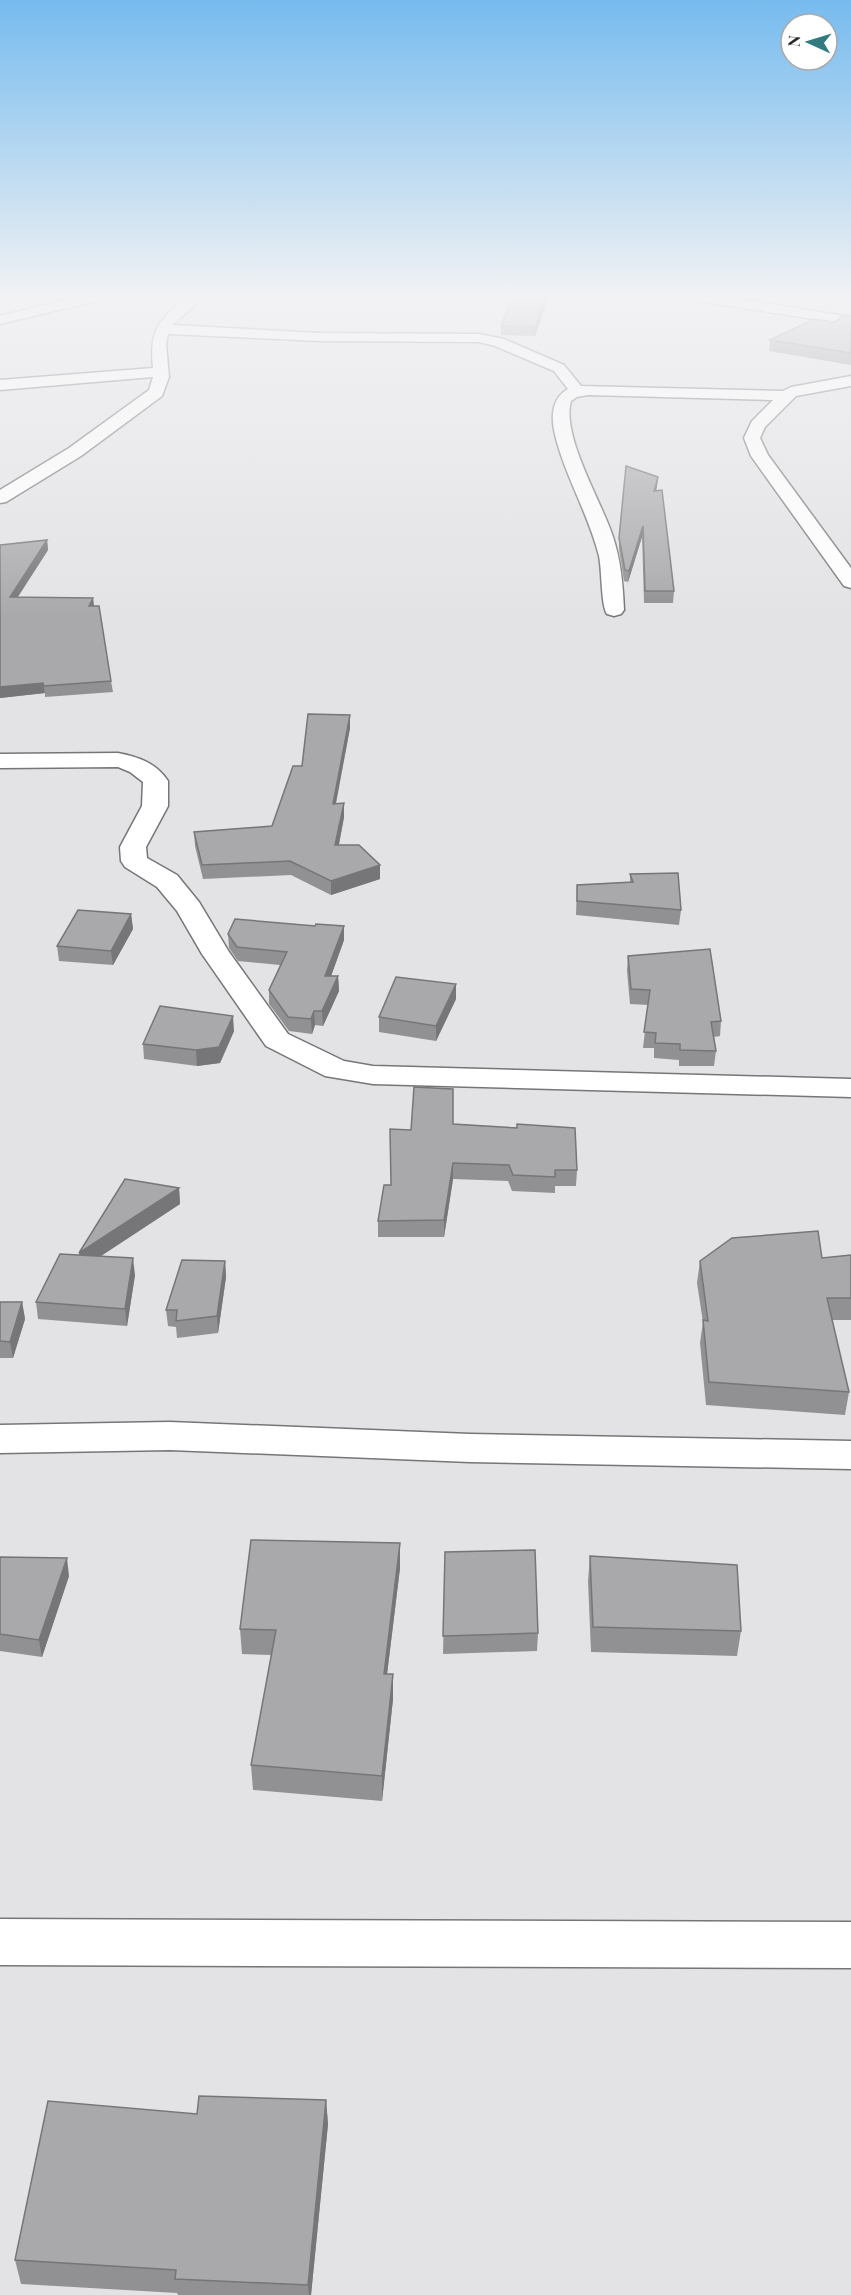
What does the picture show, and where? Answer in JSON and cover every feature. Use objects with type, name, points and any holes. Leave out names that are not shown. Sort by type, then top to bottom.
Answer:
[{"type":"main road","points":[[0,498],[75,452],[143,403]]},
{"type":"main road","points":[[563,403],[562,429],[598,514],[606,540],[615,586],[614,610]]},
{"type":"main road","points":[[778,403],[758,425],[752,438],[768,467],[851,582]]},
{"type":"main road","points":[[0,761],[118,760],[129,762],[148,772],[156,781],[154,806],[133,847],[134,861],[167,881],[189,908],[216,954],[277,1040],[327,1066],[355,1074],[373,1076],[851,1088]]},
{"type":"main road","points":[[0,1439],[170,1436],[470,1448],[851,1455]]},
{"type":"main road","points":[[0,1942],[851,1945]]},
{"type":"building","points":[[626,466],[658,477],[654,491],[662,490],[674,591],[645,591],[643,526],[629,571],[625,570],[619,538]]},
{"type":"building","points":[[47,540],[10,597],[93,598],[89,606],[99,606],[111,681],[0,687],[0,545]]},
{"type":"building","points":[[308,714],[350,715],[333,804],[344,803],[335,845],[359,845],[380,865],[331,881],[290,861],[202,865],[194,832],[272,826],[293,766],[302,766]]},
{"type":"building","points":[[678,873],[681,910],[577,901],[577,885],[633,882],[630,874]]},
{"type":"building","points":[[78,910],[131,914],[111,951],[57,946]]},
{"type":"building","points":[[235,919],[315,926],[316,924],[344,926],[325,976],[338,976],[322,1011],[314,1011],[311,1019],[288,1017],[269,990],[287,952],[237,947],[228,934]]},
{"type":"building","points":[[710,949],[721,1021],[711,1022],[716,1051],[680,1050],[680,1044],[655,1043],[656,1033],[644,1032],[650,990],[631,989],[628,956]]},
{"type":"building","points":[[396,977],[456,984],[436,1026],[379,1017]]},
{"type":"building","points":[[160,1006],[233,1016],[219,1047],[196,1050],[143,1044]]},
{"type":"building","points":[[414,1087],[453,1089],[453,1124],[517,1128],[517,1124],[575,1128],[577,1170],[555,1170],[555,1177],[513,1175],[509,1165],[453,1163],[444,1220],[378,1221],[384,1185],[391,1185],[390,1129],[411,1130]]},
{"type":"building","points":[[125,1179],[179,1188],[79,1253]]},
{"type":"building","points":[[818,1231],[822,1258],[851,1255],[851,1298],[827,1298],[849,1392],[709,1382],[703,1320],[708,1321],[700,1261],[732,1238]]},
{"type":"building","points":[[60,1254],[133,1258],[125,1309],[36,1302]]},
{"type":"building","points":[[182,1260],[225,1261],[217,1316],[176,1321],[177,1310],[166,1310]]},
{"type":"building","points":[[0,1302],[22,1302],[10,1342],[0,1341]]},
{"type":"building","points":[[251,1540],[400,1543],[384,1674],[393,1674],[382,1776],[251,1765],[276,1630],[240,1629]]},
{"type":"building","points":[[535,1550],[538,1633],[443,1636],[445,1552]]},
{"type":"building","points":[[590,1556],[737,1565],[741,1631],[593,1627]]},
{"type":"building","points":[[0,1557],[67,1558],[39,1640],[0,1634]]},
{"type":"building","points":[[199,2096],[326,2100],[308,2285],[175,2279],[176,2270],[15,2260],[48,2101],[197,2114]]}]
